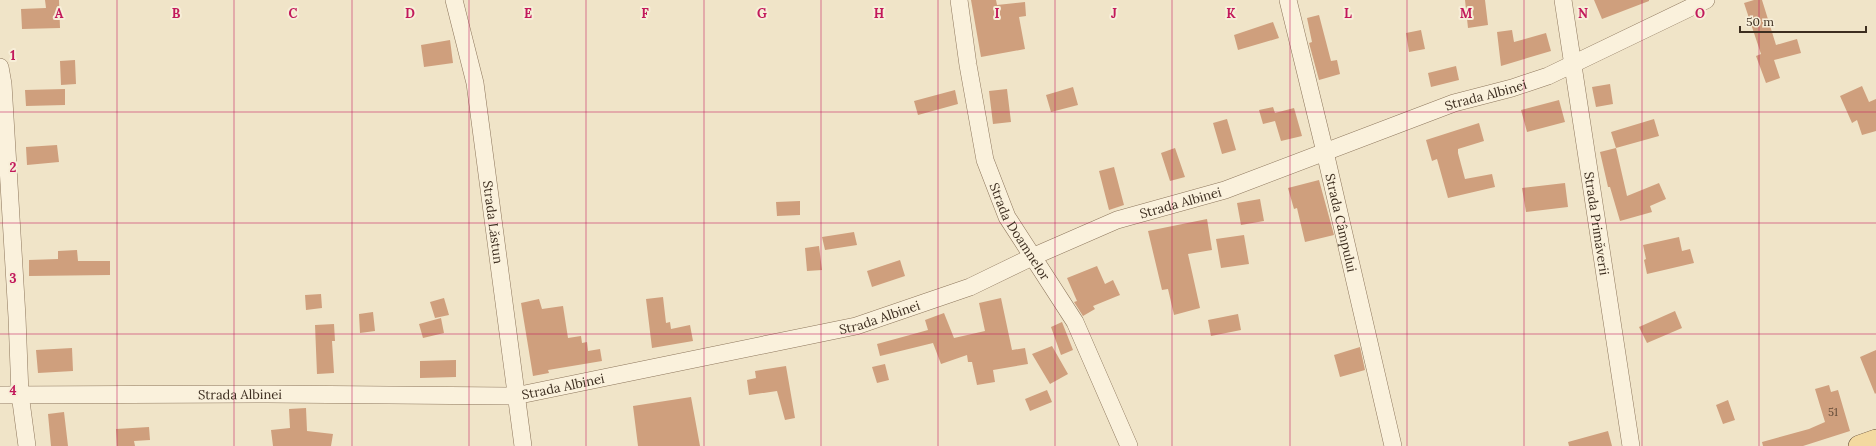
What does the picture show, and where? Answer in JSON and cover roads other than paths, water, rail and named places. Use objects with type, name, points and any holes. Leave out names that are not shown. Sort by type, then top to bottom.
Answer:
[{"type":"main road","points":[[1859,446],[1876,440]]},
{"type":"street","name":"Strada Lăstun","points":[[454,0],[475,83],[515,396],[523,446]]},
{"type":"street","name":"Strada Doamnelor","points":[[959,0],[968,65],[985,160],[1007,217],[1074,322],[1129,446]]},
{"type":"street","name":"Strada Câmpului","points":[[1288,0],[1393,446]]},
{"type":"street","name":"Strada Primăverii","points":[[1563,0],[1631,446]]},
{"type":"street","name":"Strada Albinei","points":[[0,395],[515,396],[856,326],[970,287],[1032,257],[1117,220],[1225,190],[1454,103],[1548,76],[1706,0]]},
{"type":"street","points":[[0,67],[3,84],[16,286],[20,394],[27,446]]}]
